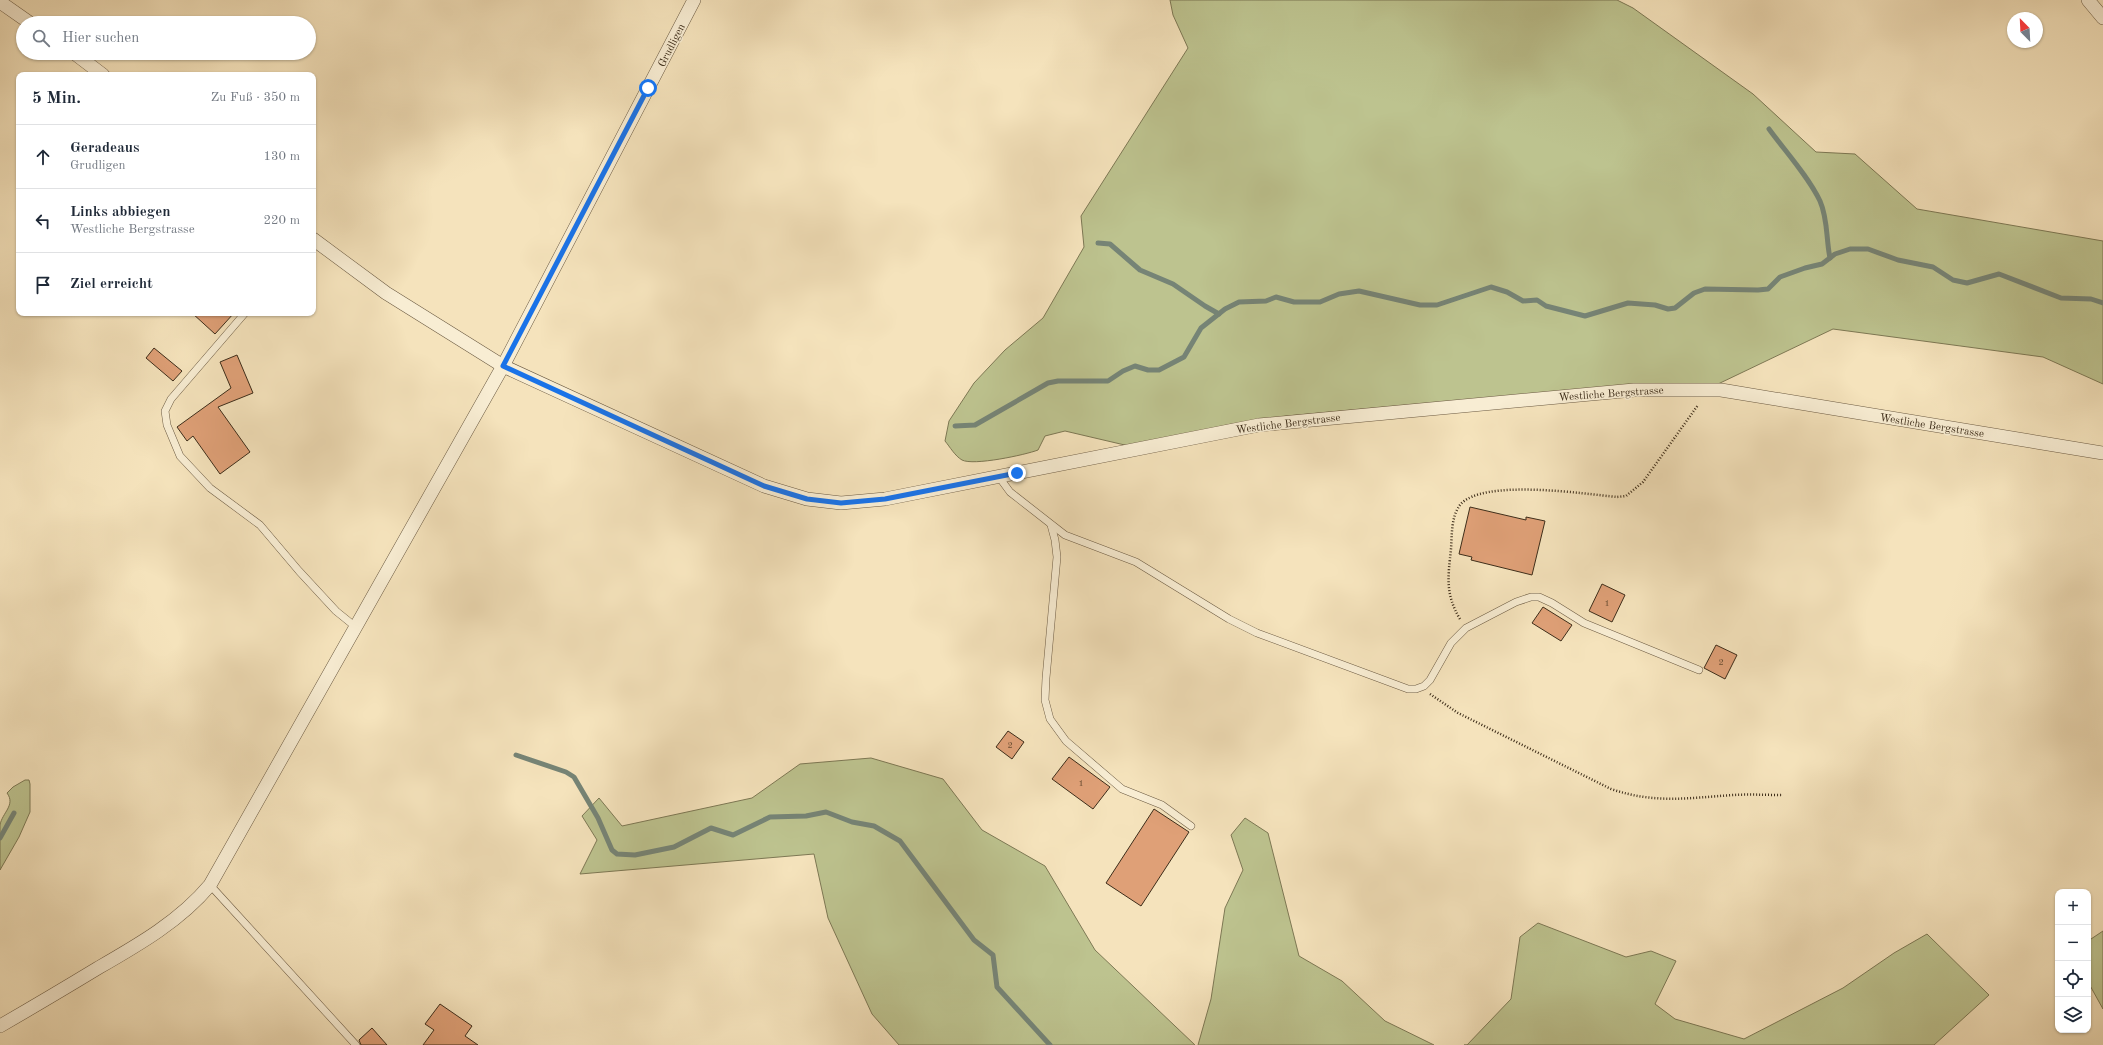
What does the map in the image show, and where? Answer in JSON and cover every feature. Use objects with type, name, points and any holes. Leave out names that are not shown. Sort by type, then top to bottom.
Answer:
[{"type":"street","name":"Grudligen","points":[[0,1026],[152,934],[184,912],[210,885],[357,628],[503,366],[694,0]]},
{"type":"street","points":[[2088,0],[2103,18]]},
{"type":"street","points":[[0,2],[20,16]]},
{"type":"street","points":[[83,60],[99,72]]},
{"type":"street","name":"Westliche Bergstrasse","points":[[316,242],[386,293],[503,366],[764,486],[807,499],[841,503],[885,499],[1258,425],[1626,390],[1721,390],[2103,452]]},
{"type":"lane","points":[[243,316],[171,400],[165,411],[167,425],[180,456],[210,488],[260,525],[299,571],[336,611],[357,628]]},
{"type":"lane","points":[[999,477],[1010,492],[1065,535],[1136,562],[1229,619],[1256,633],[1408,689],[1416,689],[1424,686],[1430,680],[1451,643],[1466,628],[1516,602],[1539,596],[1552,602],[1584,623],[1699,670]]},
{"type":"lane","points":[[1051,525],[1057,557],[1045,700],[1050,719],[1066,741],[1122,789],[1162,805],[1191,826]]},
{"type":"lane","points":[[210,885],[356,1045]]},
{"type":"path","points":[[1466,628],[1452,605],[1447,585],[1453,520],[1458,507],[1464,501],[1477,495],[1521,489],[1618,497],[1626,496],[1643,482],[1697,405],[1703,389]]},
{"type":"path","points":[[1424,686],[1431,696],[1458,713],[1611,789],[1634,797],[1662,799],[1734,795],[1782,795]]},
{"type":"green space","points":[[1170,0],[1617,0],[1633,8],[1753,94],[1816,152],[1855,154],[1917,209],[2103,241],[2103,384],[2043,357],[1833,329],[1718,384],[1628,385],[1287,416],[1232,424],[1129,446],[1065,431],[1045,436],[1038,450],[1031,452],[987,461],[977,462],[962,460],[955,454],[945,441],[949,421],[974,383],[1005,350],[1043,318],[1084,247],[1081,216],[1188,48],[1173,15]]},
{"type":"green space","points":[[871,758],[943,779],[982,830],[1045,866],[1095,950],[1195,1045],[899,1045],[872,1014],[828,918],[814,854],[580,874],[597,840],[582,816],[599,798],[622,826],[752,798],[800,764]]},
{"type":"green space","points":[[25,780],[29,780],[30,784],[30,812],[19,837],[0,870],[0,825],[10,801],[7,793],[13,787]]},
{"type":"green space","points":[[1245,818],[1268,833],[1299,956],[1342,981],[1385,1021],[1434,1045],[1198,1045],[1211,999],[1225,908],[1243,870],[1231,835]]},
{"type":"green space","points":[[1538,923],[1626,957],[1651,951],[1676,961],[1655,1004],[1675,1019],[1744,1039],[1843,988],[1894,953],[1927,934],[1989,995],[1934,1045],[1467,1045],[1511,999],[1520,937]]},
{"type":"green space","points":[[2103,931],[2103,1009],[2091,987],[2091,939]]},
{"type":"building","points":[[195,316],[231,316],[215,334]]},
{"type":"building","points":[[154,348],[182,371],[173,381],[146,358]]},
{"type":"building","points":[[237,355],[253,393],[218,407],[250,452],[220,474],[193,436],[187,441],[177,427],[231,388],[220,362]]},
{"type":"building","points":[[1470,507],[1526,520],[1526,517],[1545,521],[1532,575],[1471,560],[1472,557],[1459,554]]},
{"type":"building","points":[[1602,584],[1625,595],[1612,622],[1589,611]]},
{"type":"building","points":[[1543,607],[1572,625],[1561,641],[1532,623]]},
{"type":"building","points":[[1716,645],[1737,655],[1725,679],[1704,668]]},
{"type":"building","points":[[1008,731],[1024,742],[1012,759],[996,747]]},
{"type":"building","points":[[1069,757],[1110,787],[1093,809],[1052,779]]},
{"type":"building","points":[[1154,809],[1189,832],[1141,906],[1106,883]]},
{"type":"building","points":[[440,1004],[472,1026],[465,1036],[478,1045],[423,1045],[434,1030],[425,1024]]},
{"type":"building","points":[[372,1028],[387,1045],[361,1045],[359,1040]]},
{"type":"waterway","points":[[1769,129],[1803,173],[1820,201],[1826,222],[1830,258]]},
{"type":"waterway","points":[[1098,243],[1110,244],[1140,270],[1173,284],[1219,314]]},
{"type":"waterway","points":[[955,426],[975,425],[1048,383],[1058,381],[1108,381],[1123,371],[1135,366],[1148,370],[1159,370],[1184,357],[1201,328],[1225,309],[1239,302],[1266,301],[1276,297],[1294,302],[1320,302],[1339,294],[1359,291],[1420,305],[1437,305],[1491,287],[1507,292],[1523,301],[1537,300],[1546,306],[1585,316],[1628,303],[1655,305],[1668,309],[1675,308],[1694,293],[1705,289],[1768,289],[1780,277],[1805,268],[1822,264],[1835,254],[1850,249],[1868,249],[1898,260],[1933,267],[1953,280],[1967,283],[1999,274],[2061,298],[2091,299],[2103,303]]},
{"type":"waterway","points":[[516,755],[566,772],[574,777],[598,818],[612,850],[617,854],[635,855],[674,847],[711,828],[733,835],[770,817],[806,816],[826,812],[852,822],[874,826],[900,841],[974,940],[993,955],[997,987],[1050,1045]]},
{"type":"waterway","points":[[0,838],[14,813]]},
{"type":"route","points":[[648,88],[503,366],[764,486],[807,499],[841,503],[885,499],[1017,473]]}]
